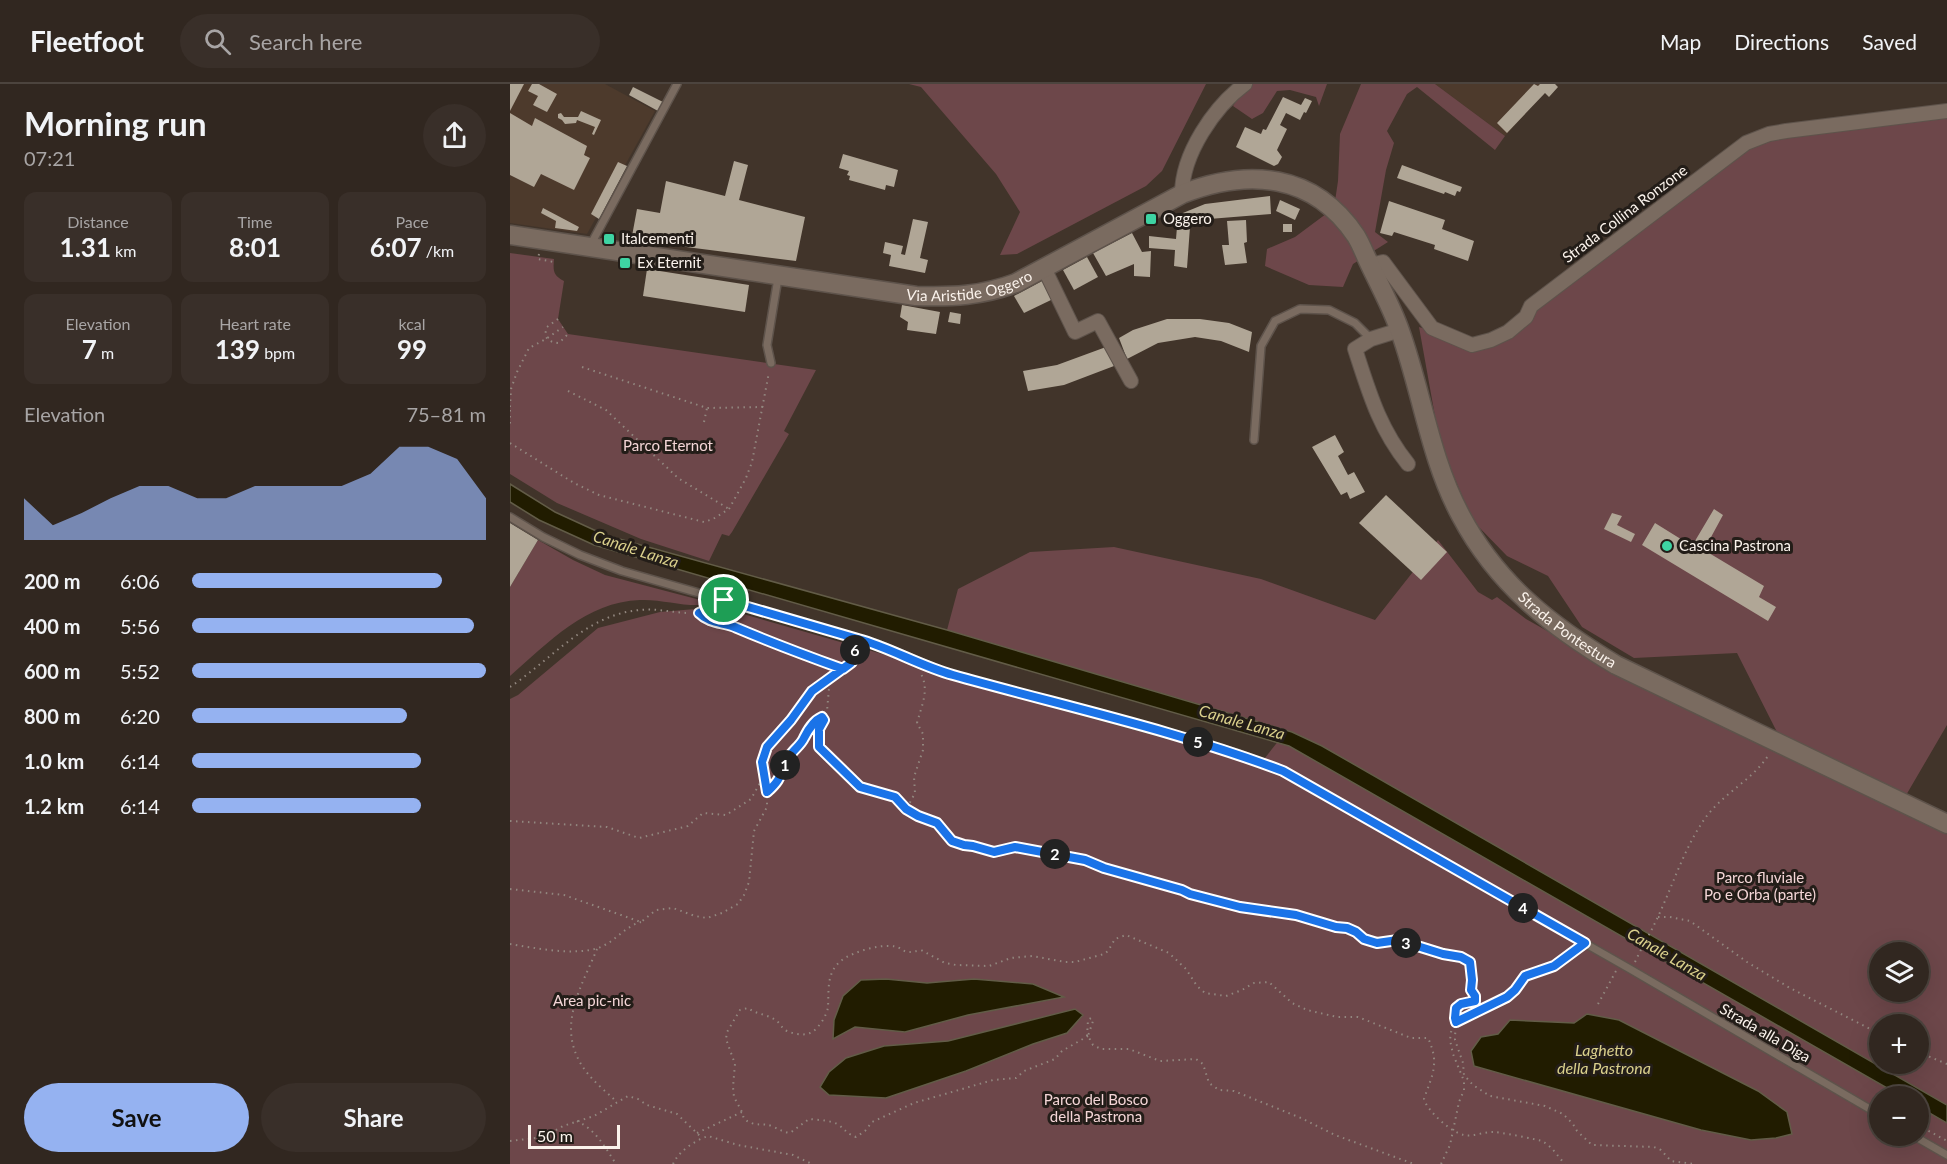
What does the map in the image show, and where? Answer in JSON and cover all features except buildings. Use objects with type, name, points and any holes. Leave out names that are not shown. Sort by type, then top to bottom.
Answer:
[{"type":"main road","name":"Via Aristide Oggero","points":[[510,235],[916,296],[970,296],[1016,283],[1182,194],[1212,183],[1253,178],[1284,182],[1313,194],[1338,214],[1356,236],[1370,265]]},
{"type":"main road","name":"Strada Pontestura","points":[[1370,265],[1400,330],[1444,480],[1474,541],[1506,582],[1581,645],[1616,666],[1947,824]]},
{"type":"street","points":[[1182,194],[1185,171],[1202,134],[1218,110],[1245,84]]},
{"type":"street","name":"Strada Collina Ronzone","points":[[1370,265],[1383,262],[1432,328],[1472,345],[1491,340],[1508,332],[1527,317],[1531,306],[1746,143],[1777,133],[1947,111]]},
{"type":"street","points":[[1044,268],[1075,332],[1098,321],[1131,381]]},
{"type":"street","points":[[1400,330],[1371,339],[1355,348],[1379,421],[1395,449],[1408,464]]},
{"type":"lane","points":[[590,247],[677,84]]},
{"type":"lane","points":[[771,363],[766,345],[779,275]]},
{"type":"lane","points":[[1254,440],[1262,346],[1275,321],[1300,309],[1329,310],[1355,323],[1371,339]]},
{"type":"lane","name":"Strada alla Diga","points":[[510,517],[543,537],[580,555],[622,571],[858,639],[949,674],[1225,750],[1283,771],[1869,1109]]},
{"type":"lane","points":[[699,613],[724,600]]},
{"type":"lane","points":[[1929,1145],[1947,1155]]},
{"type":"path","points":[[546,339],[547,327],[558,319]]},
{"type":"path","points":[[510,428],[514,381],[529,348],[563,327]]},
{"type":"path","points":[[546,339],[559,343],[568,334]]},
{"type":"path","points":[[510,443],[574,483],[599,495],[704,522],[729,508],[746,478],[752,462],[771,363]]},
{"type":"path","points":[[582,367],[707,408],[763,406]]},
{"type":"path","points":[[568,391],[606,410],[678,478],[729,508]]},
{"type":"path","points":[[704,422],[707,408]]},
{"type":"path","points":[[510,687],[598,621],[619,613],[642,609],[699,613],[712,622],[735,626],[789,650],[843,669]]},
{"type":"path","points":[[510,944],[566,951],[597,949],[656,910],[673,908],[707,918],[738,904],[749,882],[754,831],[766,807],[767,792],[762,762],[767,747],[812,691],[852,662],[858,639]]},
{"type":"path","points":[[906,809],[915,793],[914,777],[922,750],[923,734],[917,723],[926,691],[924,680],[912,659]]},
{"type":"path","points":[[830,677],[827,711],[819,729],[819,747],[860,787],[895,797],[906,809],[937,823],[952,841],[994,852],[1015,847],[1085,860],[1104,868],[1219,902],[1296,915],[1347,928],[1364,939],[1377,943],[1398,940],[1461,957],[1470,962],[1471,990],[1475,1001],[1461,1004],[1456,1008],[1455,1040],[1463,1063],[1464,1075],[1473,1085],[1490,1096],[1545,1106],[1563,1114],[1592,1145],[1601,1147],[1644,1145],[1661,1150],[1672,1162],[1695,1164]]},
{"type":"path","points":[[767,792],[778,782],[787,759],[804,739],[806,731],[818,718],[822,717],[824,720]]},
{"type":"path","points":[[1635,962],[1658,917],[1685,852],[1707,816],[1728,793],[1760,767],[1777,742]]},
{"type":"path","points":[[510,821],[607,828],[639,838],[688,826],[703,813],[726,815],[752,799],[764,776]]},
{"type":"path","points":[[510,889],[564,895],[641,922]]},
{"type":"path","points":[[1658,917],[1690,921],[1747,962],[1790,988],[1869,1028]]},
{"type":"path","points":[[1414,1164],[1335,1135],[1301,1118],[1234,1091],[1219,1090],[1209,1083],[1203,1064],[1196,1059],[1160,1061],[1129,1049],[1101,1050],[1093,1045],[1088,1036],[1088,1020],[1091,1018],[1093,1021],[1088,1036],[1055,1059],[1024,1071],[1016,1078],[981,1083],[914,1103],[872,1122],[866,1131],[856,1137],[839,1125],[809,1119],[790,1133],[779,1131],[770,1125],[752,1125],[744,1119],[734,1098],[735,1064],[726,1039],[727,1032],[740,1010],[748,1008],[772,1018],[788,1031],[801,1035],[811,1033],[823,1020],[828,1008],[826,999],[830,976],[838,963],[857,952],[891,946],[903,952],[921,950],[945,963],[956,965],[988,966],[1011,958],[1032,956],[1065,963],[1104,954],[1114,939],[1126,935],[1168,953],[1182,964],[1205,993],[1226,996],[1254,983],[1269,982],[1292,1003],[1307,1010],[1337,1017],[1358,1017],[1411,1038],[1428,1038],[1436,1061],[1430,1088],[1424,1099],[1425,1104],[1443,1124],[1466,1136],[1494,1131],[1542,1141],[1565,1164]]},
{"type":"path","points":[[1441,1164],[1455,1130],[1459,1102],[1464,1090],[1464,1081],[1450,1040],[1456,1022],[1507,997],[1525,976],[1554,966],[1585,943]]},
{"type":"path","points":[[597,949],[572,1012],[570,1040],[581,1064],[616,1101]]},
{"type":"path","points":[[1598,1004],[1620,964]]},
{"type":"path","points":[[1929,1057],[1947,1064]]},
{"type":"path","points":[[510,1141],[544,1137],[563,1126],[594,1116],[628,1096],[647,1105],[677,1114],[702,1138]]},
{"type":"path","points":[[697,1133],[742,1112]]},
{"type":"path","points":[[577,1121],[598,1137],[616,1164]]},
{"type":"path","points":[[1929,1131],[1947,1141]]},
{"type":"path","points":[[673,1164],[676,1156],[708,1136],[738,1145],[793,1155],[812,1164]]},
{"type":"shaded area","points":[[510,84],[605,84],[655,111],[587,234],[510,223]]},
{"type":"shaded area","points":[[1435,84],[1552,84],[1505,136]]},
{"type":"green space","points":[[909,84],[1206,84],[1162,171],[1146,186],[1017,254],[1000,255],[1020,212],[996,174],[921,87]]},
{"type":"green space","points":[[1249,84],[1327,84],[1319,106],[1316,97],[1290,90],[1277,91],[1263,113],[1252,119],[1233,106],[1243,89]]},
{"type":"green space","points":[[1361,84],[1435,84],[1505,136],[1495,150],[1417,87],[1407,94],[1387,131],[1394,143],[1386,170],[1375,232],[1388,242],[1353,264],[1343,287],[1309,285],[1265,266],[1267,249],[1295,237],[1334,208],[1338,181],[1340,134]]},
{"type":"green space","points":[[1947,111],[1947,725],[1905,797],[1780,738],[1737,653],[1634,658],[1582,627],[1548,576],[1507,556],[1473,521],[1440,444],[1419,327],[1480,347],[1747,142]]},
{"type":"green space","name":"Parco Eternot","points":[[510,253],[554,259],[554,272],[564,281],[558,319],[568,334],[816,370],[784,431],[789,434],[732,532],[729,536],[722,534],[709,561],[641,539],[557,503],[510,474]]},
{"type":"green space","points":[[538,540],[605,575],[704,601],[701,605],[693,605],[640,600],[621,602],[602,608],[569,626],[510,676],[510,587]]},
{"type":"green space","points":[[1438,540],[1478,592],[1492,600],[1497,597],[1526,619],[1565,641],[1947,828],[1947,1164],[510,1164],[510,699],[518,695],[598,628],[660,612],[719,607],[1261,763],[1287,730],[947,630],[958,589],[1030,552],[1114,547],[1261,579],[1375,620]]},
{"type":"water","name":"Canale Lanza","points":[[510,484],[555,512],[605,535],[947,630],[1292,732],[1322,746],[1869,1060],[1869,1074],[1893,1074],[1914,1086],[1884,1086],[1289,746],[594,545],[539,520],[510,502]]},
{"type":"water","points":[[886,979],[927,983],[974,979],[1033,984],[1064,997],[968,1015],[905,1032],[855,1027],[833,1039],[834,1020],[843,996],[861,980]]},
{"type":"water","points":[[1075,1009],[1083,1015],[1067,1033],[886,1098],[829,1095],[820,1087],[829,1072],[846,1058],[884,1046],[948,1041]]},
{"type":"water","name":"Laghetto della Pastrona","points":[[1587,1014],[1619,1020],[1758,1091],[1787,1112],[1792,1134],[1751,1140],[1701,1130],[1474,1066],[1471,1051],[1481,1037],[1498,1034],[1510,1020],[1574,1023]]},
{"type":"water","points":[[1929,1095],[1947,1105],[1947,1123],[1929,1113]]},
{"type":"place","name":"Oggero","points":[[1151,219]]},
{"type":"place","name":"Italcementi","points":[[609,239]]},
{"type":"place","name":"Ex Eternit","points":[[625,263]]},
{"type":"place","name":"Cascina Pastrona","points":[[1667,546]]},
{"type":"route","points":[[724,600],[699,613],[712,622],[735,626],[789,650],[843,669],[851,663],[852,662],[858,639],[877,644],[949,674],[1236,753],[1283,771],[1585,943],[1554,966],[1525,976],[1507,997],[1456,1022],[1456,1008],[1461,1004],[1475,1001],[1471,990],[1470,962],[1461,957],[1420,948],[1398,940],[1377,943],[1364,939],[1347,928],[1296,915],[1219,902],[1104,868],[1085,860],[1015,847],[994,852],[952,841],[937,823],[906,809],[895,797],[860,787],[851,780],[819,747],[819,729],[824,720],[822,717],[818,718],[806,731],[804,739],[787,759],[778,782],[767,792],[762,762],[767,747],[820,683],[843,669],[852,662],[858,639],[724,600]]},
{"type":"park label","name":"Parco fluviale Po e Orba (parte)","points":[[1760,886]]},
{"type":"park label","name":"Area pic-nic","points":[[592,1001]]},
{"type":"park label","name":"Parco del Bosco della Pastrona","points":[[1096,1108]]}]
